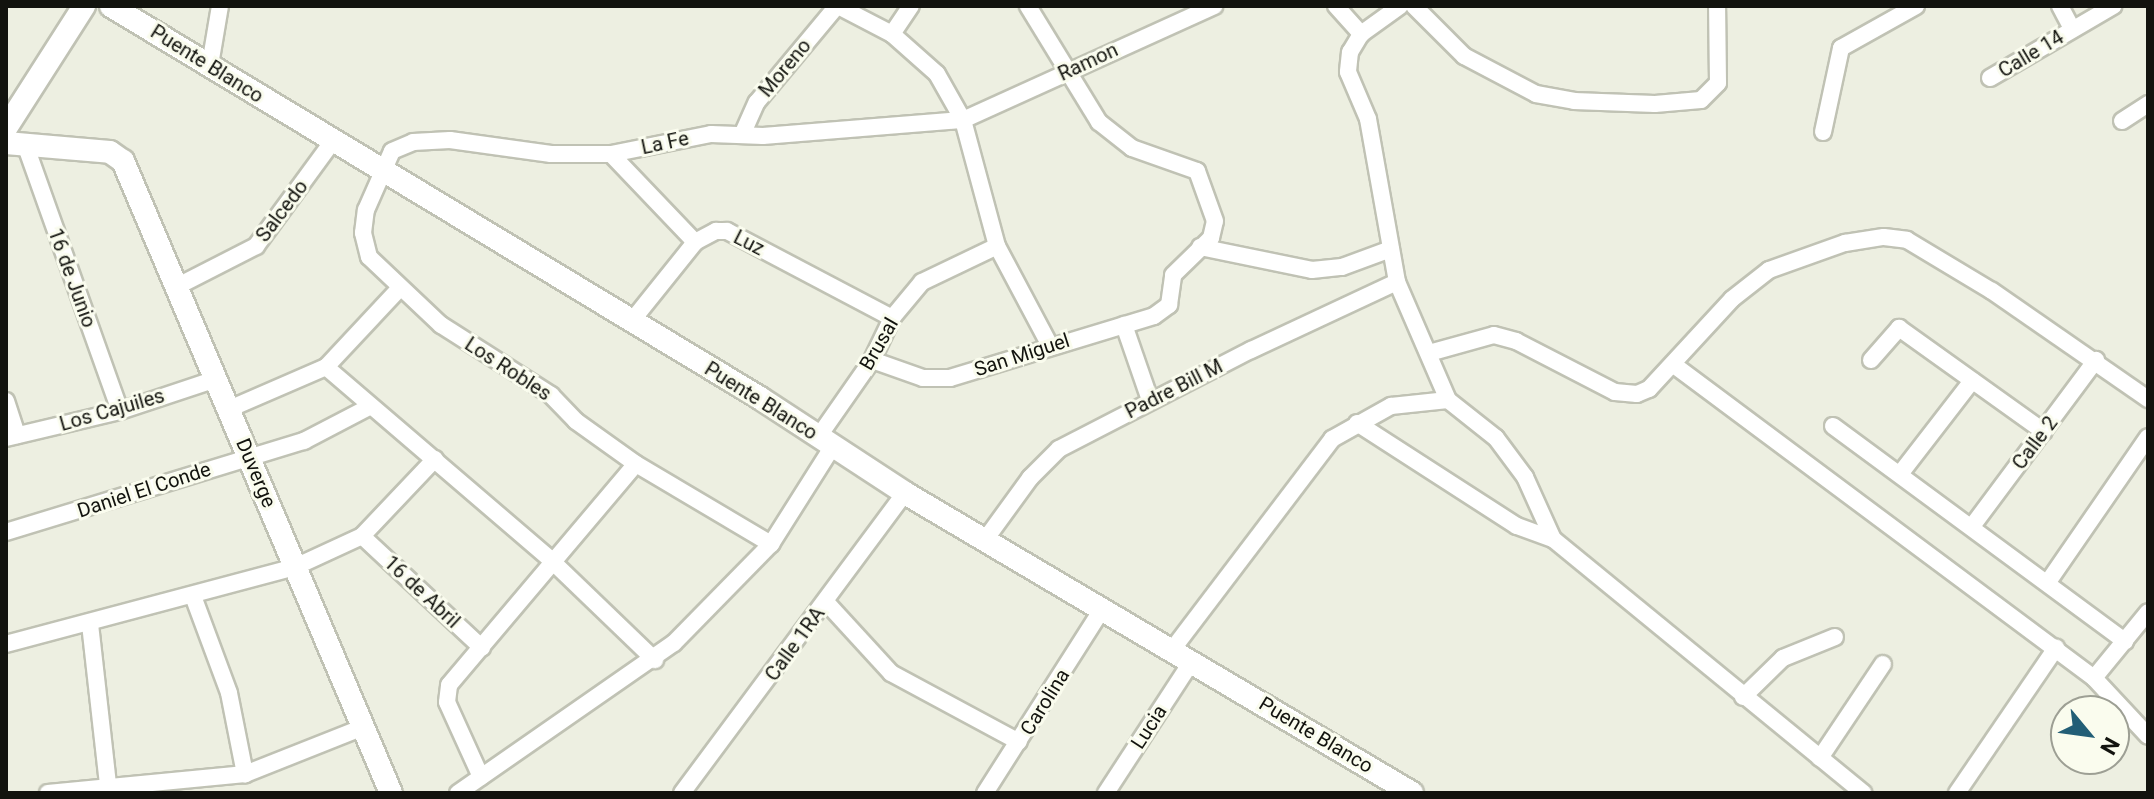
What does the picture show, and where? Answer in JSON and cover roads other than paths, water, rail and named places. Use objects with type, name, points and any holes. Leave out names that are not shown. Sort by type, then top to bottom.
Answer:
[{"type":"street","points":[[6,128],[84,6]]},
{"type":"street","name":"Puente Blanco","points":[[111,6],[826,441],[905,493],[1412,793]]},
{"type":"street","points":[[210,65],[220,6]]},
{"type":"street","points":[[837,6],[892,34],[937,74],[963,120],[997,246],[1049,344]]},
{"type":"street","name":"Moreno","points":[[742,135],[757,102],[837,6]]},
{"type":"street","points":[[892,34],[911,6]]},
{"type":"street","points":[[1028,6],[1070,71],[1081,99],[1099,122],[1132,148],[1197,171],[1215,221],[1211,238],[1200,247]]},
{"type":"street","points":[[1336,6],[1361,34]]},
{"type":"street","points":[[1400,6],[1361,34],[1350,52],[1348,72],[1368,119],[1397,282],[1448,400],[1496,438],[1525,477],[1553,539]]},
{"type":"street","points":[[1414,6],[1464,56],[1499,78],[1536,94],[1574,101],[1701,100],[1718,83],[1720,68],[1714,33],[1717,6]]},
{"type":"street","points":[[1823,132],[1841,48],[1916,6]]},
{"type":"street","points":[[2060,6],[2072,29]]},
{"type":"street","name":"Calle 14","points":[[1990,78],[2113,6]]},
{"type":"street","name":"Ramon","points":[[963,120],[1205,8]]},
{"type":"street","points":[[2122,121],[2148,104]]},
{"type":"street","name":"La Fe","points":[[381,171],[392,151],[413,142],[450,140],[551,154],[611,154],[711,134],[742,135],[963,120]]},
{"type":"street","name":"Salcedo","points":[[176,287],[256,246],[332,142]]},
{"type":"street","name":"Duverge","points":[[15,144],[117,155],[250,456],[391,793]]},
{"type":"street","name":"16 de Junio","points":[[15,144],[120,411]]},
{"type":"street","points":[[611,154],[695,242],[631,322]]},
{"type":"street","name":"Los Robles","points":[[381,171],[363,233],[369,257],[400,288],[441,325],[551,395],[576,421],[636,464],[771,544]]},
{"type":"street","name":"Luz","points":[[695,242],[727,231],[892,318]]},
{"type":"street","points":[[1429,353],[1494,335],[1516,341],[1615,392],[1637,394],[1674,365],[1732,299],[1769,270],[1845,243],[1884,237],[1907,240],[2096,360],[2148,399]]},
{"type":"street","name":"Brusal","points":[[458,793],[655,660],[771,544],[892,318],[922,282],[997,246]]},
{"type":"street","points":[[1200,247],[1312,270],[1342,267],[1391,249]]},
{"type":"street","name":"San Miguel","points":[[872,360],[923,378],[950,378],[1049,344],[1154,316],[1169,305],[1173,275],[1200,247]]},
{"type":"street","name":"Padre Bill M","points":[[985,540],[1030,478],[1059,449],[1150,400],[1397,282]]},
{"type":"street","points":[[229,409],[326,367],[400,288]]},
{"type":"street","points":[[1124,325],[1150,400]]},
{"type":"street","points":[[1871,360],[1896,327],[2044,432]]},
{"type":"street","name":"Calle 2","points":[[1973,525],[2096,360]]},
{"type":"street","points":[[1674,365],[2056,648],[2094,678],[2148,736]]},
{"type":"street","points":[[326,367],[552,561],[655,660]]},
{"type":"street","name":"Los Cajuiles","points":[[11,436],[120,411],[216,379]]},
{"type":"street","points":[[1900,474],[1972,381]]},
{"type":"street","name":"Lucia","points":[[1112,791],[1182,656],[1294,483],[1332,439],[1357,423],[1391,406],[1448,400]]},
{"type":"street","points":[[6,401],[11,436]]},
{"type":"street","name":"Daniel El Conde","points":[[6,532],[316,436],[369,407]]},
{"type":"street","points":[[1357,423],[1517,526],[1553,539],[1863,793]]},
{"type":"street","points":[[1833,426],[1973,525],[2125,641]]},
{"type":"street","points":[[2048,582],[2148,437]]},
{"type":"street","points":[[6,644],[295,567],[362,536],[435,459]]},
{"type":"street","points":[[481,777],[445,693],[636,464]]},
{"type":"street","name":"Calle 1RA","points":[[682,793],[905,493]]},
{"type":"street","name":"16 de Abril","points":[[362,536],[482,648]]},
{"type":"street","points":[[193,596],[229,693],[245,774]]},
{"type":"street","points":[[826,602],[891,673],[1019,742]]},
{"type":"street","name":"Carolina","points":[[985,793],[1102,609]]},
{"type":"street","points":[[2094,678],[2148,612]]},
{"type":"street","points":[[90,624],[109,789]]},
{"type":"street","points":[[1743,697],[1783,658],[1835,637]]},
{"type":"street","points":[[1964,791],[2056,648]]},
{"type":"street","points":[[1820,758],[1883,664]]},
{"type":"street","points":[[48,793],[245,774],[364,727]]}]
